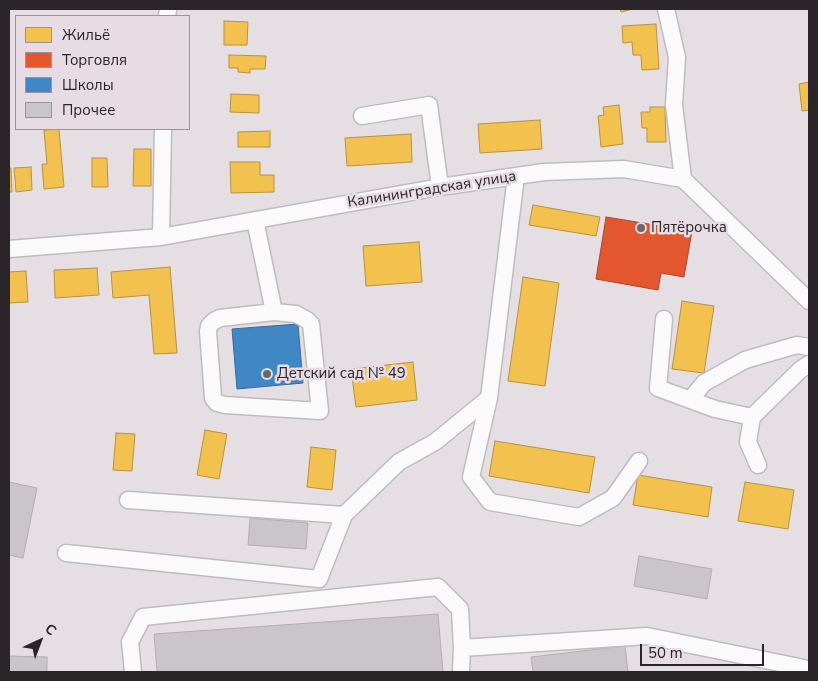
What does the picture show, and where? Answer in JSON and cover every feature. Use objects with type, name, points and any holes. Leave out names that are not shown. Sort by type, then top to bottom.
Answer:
[{"type":"street","points":[[666,9],[677,57],[674,104],[683,179],[809,301]]},
{"type":"street","points":[[362,116],[428,105],[440,187]]},
{"type":"street","points":[[161,237],[163,130]]},
{"type":"street","name":"Калининградская улица","points":[[9,249],[161,237],[440,187],[544,172],[624,169],[683,179]]},
{"type":"street","points":[[516,176],[489,398],[471,477],[490,502],[579,517],[613,498],[639,461]]},
{"type":"street","points":[[255,220],[274,312]]},
{"type":"street","points":[[274,312],[296,314],[311,324],[320,411],[225,405],[217,403],[213,398],[209,326],[220,318],[274,312]]},
{"type":"street","points":[[664,319],[658,388],[715,409],[752,417]]},
{"type":"street","points":[[690,400],[704,383],[745,360],[797,345],[809,347]]},
{"type":"street","points":[[758,466],[748,442],[752,417],[800,370],[809,364]]},
{"type":"street","points":[[66,553],[319,579],[344,515],[399,462],[435,442],[489,398]]},
{"type":"street","points":[[128,500],[344,515]]},
{"type":"street","points":[[133,672],[130,642],[143,617],[438,587],[460,610],[462,672]]},
{"type":"street","points":[[462,648],[646,636],[804,668],[809,671]]},
{"type":"building: Жильё","points":[[620,9],[633,9],[621,12]]},
{"type":"building: Жильё","points":[[224,21],[248,22],[247,45],[224,45]]},
{"type":"building: Жильё","points":[[656,24],[659,69],[642,70],[641,55],[633,55],[632,42],[623,43],[622,26]]},
{"type":"building: Жильё","points":[[229,55],[266,56],[265,69],[250,69],[250,73],[238,72],[238,68],[229,68]]},
{"type":"building: Жильё","points":[[809,82],[809,110],[802,111],[799,84]]},
{"type":"building: Жильё","points":[[231,94],[259,95],[259,113],[230,112]]},
{"type":"building: Жильё","points":[[619,105],[623,144],[601,147],[598,116],[604,115],[603,107]]},
{"type":"building: Жильё","points":[[650,107],[665,107],[666,142],[647,142],[647,128],[642,128],[641,112],[650,112]]},
{"type":"building: Жильё","points":[[540,120],[542,149],[480,153],[478,124]]},
{"type":"building: Жильё","points":[[44,130],[59,130],[64,187],[44,189],[42,164],[47,164]]},
{"type":"building: Жильё","points":[[270,131],[270,147],[238,147],[238,132]]},
{"type":"building: Жильё","points":[[411,134],[412,162],[347,166],[345,138]]},
{"type":"building: Жильё","points":[[134,149],[151,149],[151,186],[133,186]]},
{"type":"building: Жильё","points":[[92,158],[107,158],[108,187],[92,187]]},
{"type":"building: Жильё","points":[[230,162],[260,162],[260,175],[274,175],[274,192],[231,193]]},
{"type":"building: Жильё","points":[[31,167],[32,190],[16,192],[14,168]]},
{"type":"building: Жильё","points":[[9,168],[11,168],[12,192],[9,192]]},
{"type":"building: Жильё","points":[[533,205],[600,217],[596,236],[529,225]]},
{"type":"building: Жильё","points":[[419,242],[422,282],[366,286],[363,246]]},
{"type":"building: Жильё","points":[[170,267],[177,353],[154,354],[149,295],[113,298],[111,272]]},
{"type":"building: Жильё","points":[[97,268],[99,295],[55,298],[54,270]]},
{"type":"building: Жильё","points":[[26,271],[28,302],[9,303],[9,272]]},
{"type":"building: Жильё","points":[[523,277],[559,283],[545,386],[508,381]]},
{"type":"building: Жильё","points":[[682,301],[714,306],[704,373],[672,369]]},
{"type":"building: Жильё","points":[[413,362],[417,400],[356,407],[351,369]]},
{"type":"building: Жильё","points":[[205,430],[227,434],[219,479],[197,475]]},
{"type":"building: Жильё","points":[[116,433],[135,434],[132,471],[113,470]]},
{"type":"building: Жильё","points":[[495,441],[595,457],[589,493],[489,476]]},
{"type":"building: Жильё","points":[[311,447],[336,450],[332,490],[307,487]]},
{"type":"building: Жильё","points":[[638,475],[712,487],[708,517],[633,505]]},
{"type":"building: Жильё","points":[[745,482],[794,490],[788,529],[738,521]]},
{"type":"building: Торговля","points":[[606,217],[692,231],[684,277],[661,273],[658,290],[596,279]]},
{"type":"building: Школы","points":[[298,324],[303,383],[237,389],[232,329]]},
{"type":"building: Прочее","points":[[9,482],[37,488],[23,558],[9,555]]},
{"type":"building: Прочее","points":[[250,518],[308,523],[306,549],[248,545]]},
{"type":"building: Прочее","points":[[639,556],[712,569],[707,599],[634,586]]},
{"type":"building: Прочее","points":[[438,614],[443,672],[157,672],[154,634]]},
{"type":"building: Прочее","points":[[625,646],[628,672],[533,672],[531,657]]},
{"type":"building: Прочее","points":[[9,656],[47,657],[47,672],[9,672]]},
{"type":"place","name":"Пятёрочка","points":[[641,228]]},
{"type":"place","name":"Детский сад № 49","points":[[267,374]]}]
